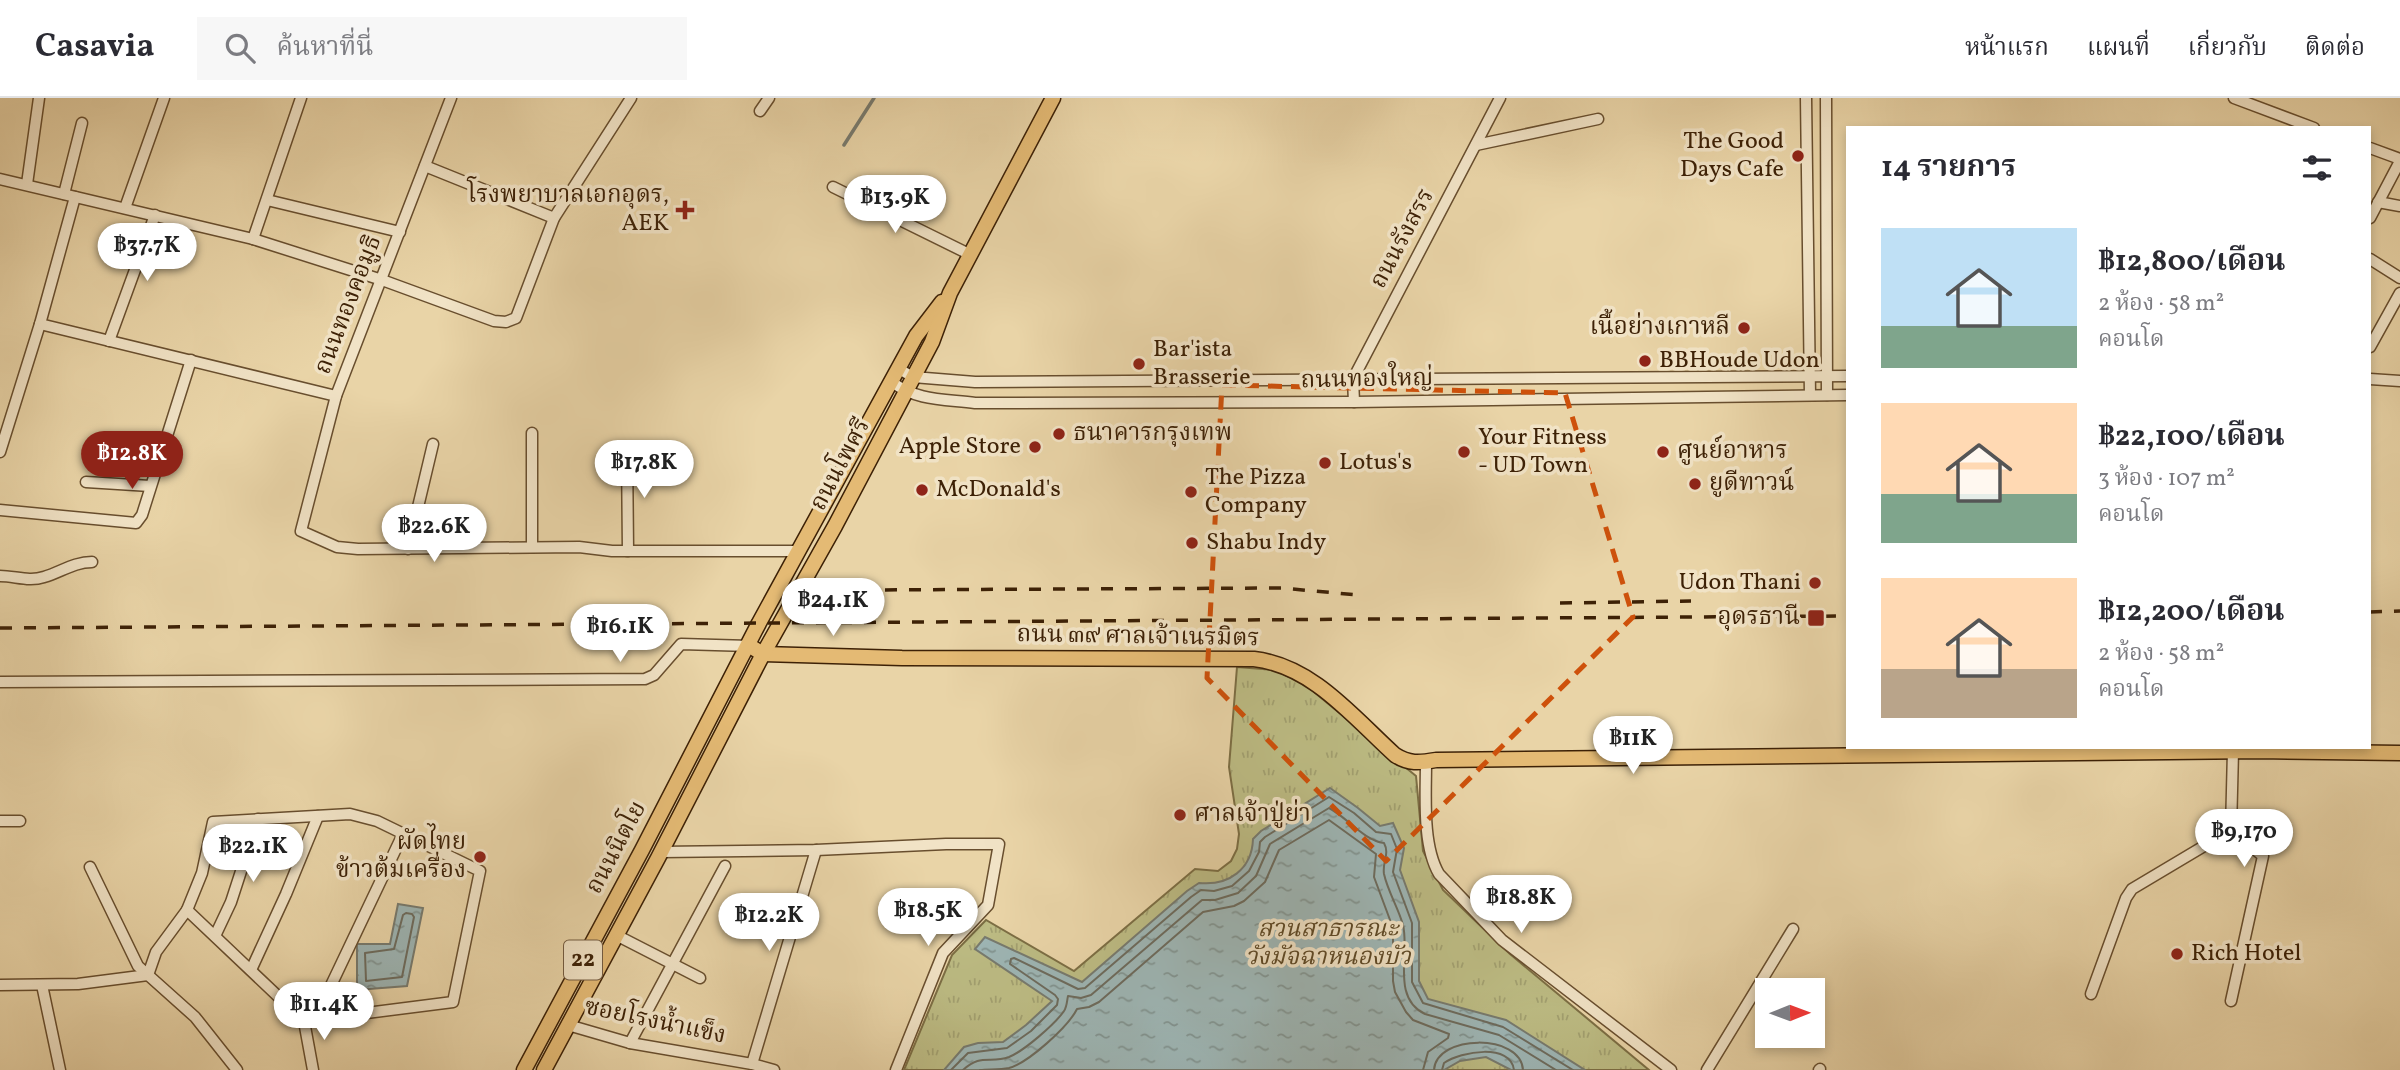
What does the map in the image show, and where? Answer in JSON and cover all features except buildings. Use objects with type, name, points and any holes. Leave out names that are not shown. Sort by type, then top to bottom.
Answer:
[{"type":"main road","name":"ถนนโพศรี","points":[[763,654],[835,526],[932,342],[950,293],[1053,98]]},
{"type":"main road","name":"ถนนโพศรี","points":[[750,646],[759,623],[916,336],[950,293]]},
{"type":"main road","points":[[871,421],[880,395],[907,343],[916,336]]},
{"type":"main road","points":[[750,646],[763,654]]},
{"type":"main road","name":"ถนนนิตโย","points":[[524,1070],[750,646]]},
{"type":"main road","name":"ถนน ๓๙ ศาลเจ้าเนรมิตร","points":[[763,654],[902,658],[1268,660],[1292,668],[1318,685],[1395,755],[1404,761],[1418,764],[1436,760],[2233,751],[2400,753]]},
{"type":"main road","name":"ถนนนิตโย","points":[[544,1070],[660,855],[763,654]]},
{"type":"street","points":[[27,184],[39,98]]},
{"type":"street","points":[[125,208],[164,98]]},
{"type":"street","points":[[253,239],[301,98]]},
{"type":"street","name":"ถนนทองคอมูธิ","points":[[408,549],[337,547],[301,531],[337,396],[451,98]]},
{"type":"street","points":[[0,179],[253,239],[382,280],[494,321],[506,322],[516,318],[554,218],[631,98]]},
{"type":"street","points":[[760,111],[769,98]]},
{"type":"street","name":"ถนนรังสรร","points":[[1353,379],[1500,98]]},
{"type":"street","points":[[1806,98],[1810,395]]},
{"type":"street","points":[[1826,98],[1827,395]]},
{"type":"street","points":[[2234,98],[2292,124]]},
{"type":"street","points":[[1476,145],[1598,119]]},
{"type":"street","points":[[0,452],[40,324],[70,195],[82,123]]},
{"type":"street","points":[[1807,148],[1826,149]]},
{"type":"street","points":[[2371,148],[2400,160],[2371,216]]},
{"type":"street","points":[[425,166],[554,218]]},
{"type":"street","points":[[1808,183],[1827,184]]},
{"type":"street","points":[[834,187],[971,255]]},
{"type":"street","points":[[267,200],[400,232]]},
{"type":"street","points":[[2378,202],[2400,206]]},
{"type":"street","points":[[109,341],[155,215]]},
{"type":"street","points":[[2371,259],[2400,278]]},
{"type":"street","points":[[2371,345],[2400,293]]},
{"type":"street","points":[[40,324],[337,396]]},
{"type":"street","points":[[0,510],[136,523],[142,515],[191,360]]},
{"type":"street","name":"ถนนทองใหญ่","points":[[895,375],[975,382],[1846,376]]},
{"type":"street","name":"ถนนทองใหญ่","points":[[895,375],[905,392],[917,397],[975,402],[1354,402],[1846,395]]},
{"type":"street","points":[[1353,379],[1354,402]]},
{"type":"street","points":[[2371,379],[2400,382]]},
{"type":"street","points":[[975,382],[975,402]]},
{"type":"street","points":[[532,433],[532,547]]},
{"type":"street","points":[[433,444],[408,549],[579,547],[628,551],[799,551]]},
{"type":"street","points":[[627,450],[628,551]]},
{"type":"street","points":[[86,482],[150,486]]},
{"type":"street","points":[[0,576],[19,579],[43,578],[73,564],[92,562]]},
{"type":"street","points":[[0,682],[645,679],[654,675],[681,643],[750,646]]},
{"type":"street","points":[[2231,830],[2233,751]]},
{"type":"street","points":[[1426,762],[1429,848],[1439,874],[1502,940],[1671,1070]]},
{"type":"street","points":[[148,975],[156,952],[187,910],[202,873],[213,822],[350,814],[377,821],[480,871],[453,1002],[310,1020],[187,910]]},
{"type":"street","points":[[251,970],[318,816]]},
{"type":"street","points":[[215,936],[231,902],[258,819]]},
{"type":"street","points":[[0,821],[20,821]]},
{"type":"street","points":[[2091,994],[2126,898],[2132,889],[2231,830]]},
{"type":"street","points":[[2231,830],[2263,856],[2231,1001]]},
{"type":"street","points":[[313,1070],[310,1020],[403,834]]},
{"type":"street","points":[[660,855],[999,844],[988,905],[943,953],[896,1070]]},
{"type":"street","points":[[752,1064],[816,850]]},
{"type":"street","points":[[630,1043],[724,866]]},
{"type":"street","points":[[90,867],[138,966],[195,1017],[237,1070]]},
{"type":"street","points":[[1707,1070],[1793,929]]},
{"type":"street","points":[[616,935],[700,978]]},
{"type":"street","points":[[0,985],[78,984],[148,975]]},
{"type":"street","points":[[42,985],[60,1070]]},
{"type":"street","name":"ซอยโรงน้ำแข็ง","points":[[568,1025],[630,1043],[774,1070]]},
{"type":"highlighted area","points":[[1222,385],[1565,393],[1633,617],[1386,861],[1207,678]]},
{"type":"green space","name":"สวนสาธารณะ วังมัจฉาหนองบัว","points":[[1237,667],[1274,670],[1303,683],[1416,776],[1423,851],[1443,890],[1510,954],[1649,1070],[904,1070],[952,955],[986,920],[1074,971],[1195,869],[1218,871],[1231,861],[1237,849],[1239,834],[1229,767]]},
{"type":"water","name":"สวนสาธารณะ วังมัจฉาหนองบัว","points":[[1330,788],[1380,826],[1393,823],[1404,848],[1400,870],[1419,922],[1419,981],[1428,999],[1506,1020],[1585,1070],[1511,1070],[1486,1057],[1460,1061],[1444,1070],[944,1070],[964,1047],[978,1043],[1003,1042],[1052,1001],[975,949],[985,937],[1082,982],[1187,891],[1199,883],[1220,882],[1237,873],[1248,859],[1253,839],[1261,831]]},
{"type":"water","points":[[398,904],[423,908],[407,986],[357,990],[357,944],[390,944]]},
{"type":"waterway","points":[[844,145],[874,98]]},
{"type":"railway","points":[[861,590],[1281,588],[1358,595]]},
{"type":"railway","points":[[1560,603],[1691,601]]},
{"type":"railway","points":[[2371,612],[2400,611]]},
{"type":"railway","points":[[0,628],[1846,616]]},
{"type":"place","name":"The Good Days Cafe","points":[[1798,156]]},
{"type":"place","name":"โรงพยาบาลเอกอุดร, AEK","points":[[685,210]]},
{"type":"place","name":"เนื้อย่างเกาหลี","points":[[1744,328]]},
{"type":"place","name":"BBHoude Udon","points":[[1645,361]]},
{"type":"place","name":"Bar'ista Brasserie","points":[[1139,364]]},
{"type":"place","name":"ธนาคารกรุงเทพ","points":[[1059,434]]},
{"type":"place","name":"Apple Store","points":[[1035,447]]},
{"type":"place","name":"Your Fitness - UD Town","points":[[1464,452]]},
{"type":"place","name":"ศูนย์อาหาร","points":[[1663,452]]},
{"type":"place","name":"Lotus's","points":[[1325,463]]},
{"type":"place","name":"ยูดีทาวน์","points":[[1695,484]]},
{"type":"place","name":"McDonald's","points":[[922,490]]},
{"type":"place","name":"The Pizza Company","points":[[1191,492]]},
{"type":"place","name":"Shabu Indy","points":[[1192,543]]},
{"type":"place","name":"Udon Thani","points":[[1815,583]]},
{"type":"place","name":"อุดรธานี","points":[[1816,618]]},
{"type":"place","name":"ศาลเจ้าปู่ย่า","points":[[1180,815]]},
{"type":"place","name":"ผัดไทย ข้าวต้มเครื่อง","points":[[480,857]]},
{"type":"place","name":"Rich Hotel","points":[[2177,954]]}]
